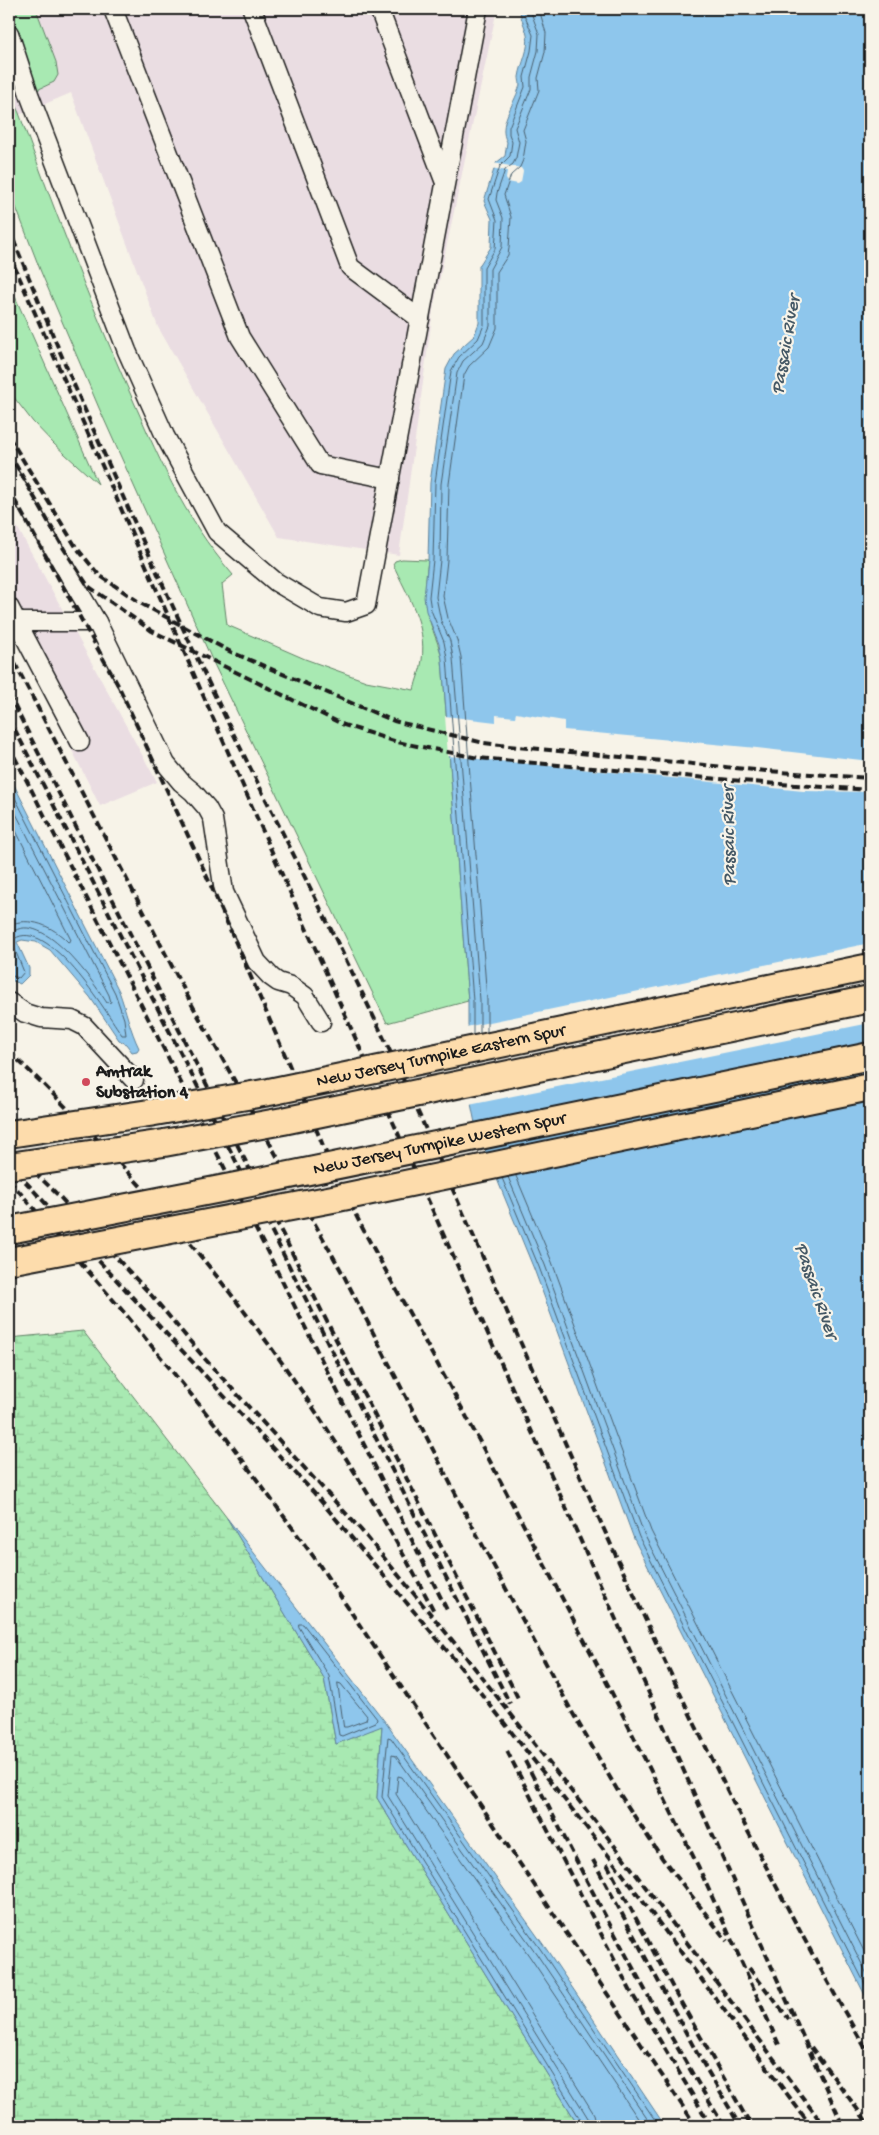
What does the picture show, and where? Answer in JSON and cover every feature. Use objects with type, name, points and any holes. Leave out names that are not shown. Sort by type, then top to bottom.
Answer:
[{"type":"highway","name":"New Jersey Turnpike Eastern Spur","points":[[9,1134],[149,1113],[260,1093],[870,967]]},
{"type":"highway","name":"New Jersey Turnpike Eastern Spur","points":[[9,1166],[174,1141],[283,1121],[870,999]]},
{"type":"highway","name":"New Jersey Turnpike Western Spur","points":[[9,1230],[241,1185],[870,1056]]},
{"type":"highway","name":"New Jersey Turnpike Western Spur","points":[[9,1261],[271,1211],[870,1088]]},
{"type":"lane","points":[[114,9],[240,337],[320,465],[390,479]]},
{"type":"lane","points":[[252,9],[350,267],[420,319]]},
{"type":"lane","points":[[379,9],[444,180]]},
{"type":"lane","points":[[9,33],[33,103],[127,351],[165,436],[217,532],[276,582],[320,608],[346,612],[366,605],[444,180],[478,9]]},
{"type":"lane","points":[[9,474],[97,622],[166,764],[194,792],[213,819],[224,892],[252,952],[260,966],[271,977],[278,982],[291,986],[305,996],[321,1022]]},
{"type":"lane","points":[[13,615],[97,622]]},
{"type":"lane","points":[[13,615],[80,742]]},
{"type":"lane","points":[[9,1002],[25,1013],[41,1018],[72,1020],[84,1026],[134,1080]]},
{"type":"shaded area","points":[[9,9],[497,9],[433,310],[399,555],[279,537],[158,327],[71,93],[14,117],[9,107]]},
{"type":"shaded area","points":[[9,512],[157,782],[100,806],[9,625]]},
{"type":"green space","points":[[9,9],[36,9],[56,62],[58,75],[54,82],[37,90]]},
{"type":"green space","points":[[9,92],[19,113],[84,283],[160,460],[199,530],[233,575],[222,584],[227,625],[305,659],[366,681],[414,690],[421,668],[422,634],[415,610],[393,564],[395,561],[402,559],[428,560],[426,601],[428,617],[442,659],[468,1001],[387,1023],[213,662],[99,408],[41,272],[9,189]]},
{"type":"green space","points":[[9,283],[98,484],[54,444],[33,422],[9,391]]},
{"type":"green space","points":[[83,1331],[227,1518],[324,1678],[336,1744],[382,1725],[377,1798],[579,2126],[9,2126],[9,1338]]},
{"type":"water","name":"Passaic River","points":[[520,9],[870,9],[870,2005],[634,1539],[534,1269],[476,1128],[468,1089],[468,1001],[442,659],[439,644],[426,611],[424,597],[428,560],[430,483],[446,369],[454,354],[474,336],[479,323],[479,266],[491,247],[492,219],[484,201],[496,163],[505,156],[507,142],[504,135],[505,122],[520,87],[519,77],[528,40]]},
{"type":"water","points":[[9,775],[119,991],[139,1048],[137,1051],[132,1052],[126,1044],[119,1040],[90,997],[50,950],[36,942],[22,940],[17,942],[29,968],[29,975],[20,984],[9,979]]},
{"type":"water","points":[[227,1518],[386,1723],[545,1947],[665,2126],[579,2126],[377,1798],[382,1726],[336,1744],[324,1678]]},
{"type":"pier","points":[[493,163],[521,168],[523,171],[521,182],[518,184],[508,182],[506,179],[507,171],[491,168]]},
{"type":"pier","points":[[516,713],[564,721],[564,730],[757,748],[870,761],[870,792],[803,791],[448,756],[445,716],[496,722],[496,715],[515,717]]},
{"type":"pier","points":[[870,943],[870,1023],[469,1105],[466,1089],[466,1027]]},
{"type":"railway","points":[[9,229],[118,486],[217,701],[399,1070],[636,1600],[747,1830],[807,1944],[870,2056]]},
{"type":"railway","points":[[9,254],[276,861],[843,2126]]},
{"type":"railway","points":[[9,437],[76,547],[99,575],[142,604],[231,652],[394,721],[484,743],[508,746],[766,771],[870,778]]},
{"type":"railway","points":[[9,453],[64,549],[88,586],[152,631],[344,725],[397,742],[478,758],[765,783],[870,790]]},
{"type":"railway","points":[[9,490],[119,687],[204,870],[335,1174],[365,1233],[464,1412],[609,1687],[699,1868],[780,2047]]},
{"type":"railway","points":[[9,652],[191,1003],[343,1274],[467,1516],[572,1712],[619,1793],[662,1858],[727,1941]]},
{"type":"railway","points":[[9,695],[519,1700]]},
{"type":"railway","points":[[9,718],[268,1224],[510,1704]]},
{"type":"railway","points":[[9,746],[270,1257],[447,1610]]},
{"type":"railway","points":[[9,1052],[60,1101],[141,1186],[236,1300],[322,1421],[362,1484],[435,1613]]},
{"type":"railway","points":[[9,1147],[59,1196],[152,1296],[205,1359],[361,1530],[462,1652],[620,1853],[824,2126]]},
{"type":"railway","points":[[9,1164],[314,1493],[454,1659],[612,1860],[811,2126]]},
{"type":"railway","points":[[9,1180],[128,1317],[224,1435],[316,1560],[696,2126]]},
{"type":"railway","points":[[507,1751],[631,1992],[711,2126]]},
{"type":"railway","points":[[525,1761],[671,2037],[724,2126]]},
{"type":"railway","points":[[593,1860],[697,2053],[740,2126]]},
{"type":"railway","points":[[607,1864],[674,1990],[751,2126]]},
{"type":"railway","points":[[749,1968],[789,2019]]},
{"type":"railway","points":[[811,2047],[870,2126]]},
{"type":"place","name":"Amtrak Substation 4","points":[[86,1082]]}]
